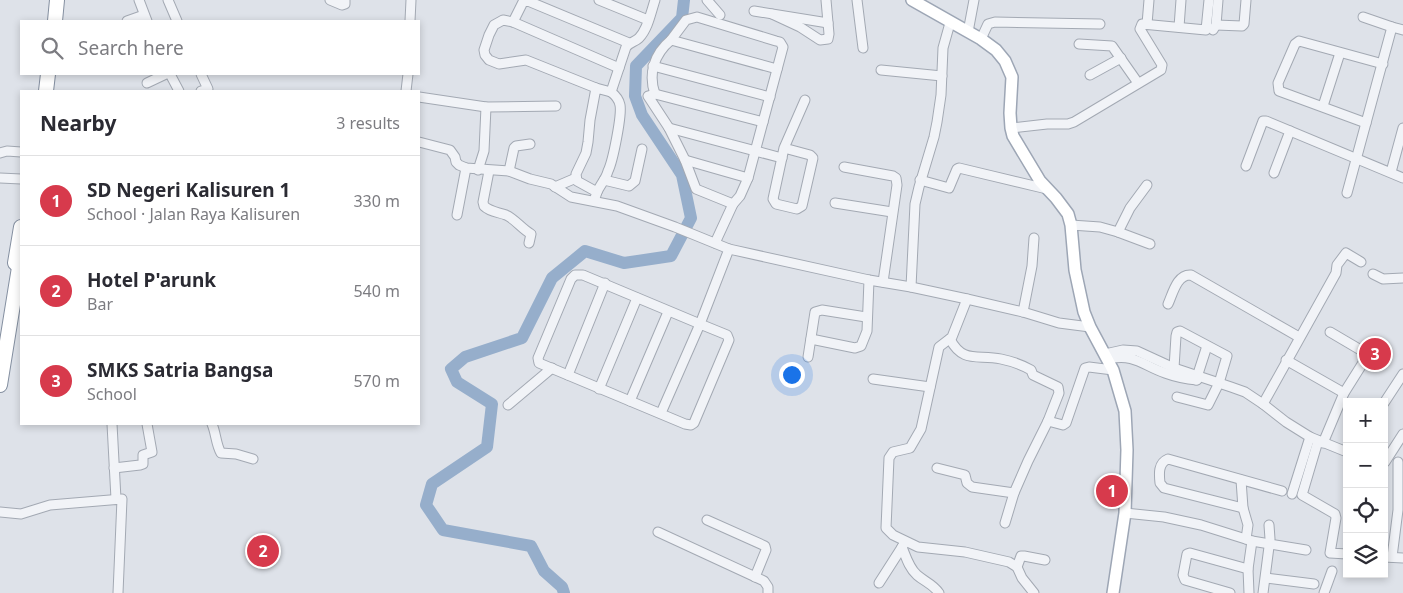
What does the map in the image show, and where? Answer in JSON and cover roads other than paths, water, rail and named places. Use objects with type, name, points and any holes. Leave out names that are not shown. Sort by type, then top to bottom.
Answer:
[{"type":"highway","points":[[51,20],[53,0]]},
{"type":"highway","points":[[55,20],[57,0]]},
{"type":"highway","points":[[45,90],[47,75]]},
{"type":"highway","points":[[0,345],[20,233]]},
{"type":"highway","points":[[0,384],[20,261]]},
{"type":"main road","points":[[912,0],[981,39],[996,50],[1005,61],[1012,77],[1011,128],[1013,136],[1034,172],[1068,214],[1071,225],[1075,270],[1084,312],[1090,328],[1113,370],[1125,411],[1127,458],[1125,513],[1113,593]]},
{"type":"street","points":[[168,0],[178,20]]},
{"type":"street","points":[[330,0],[342,5],[345,4],[345,0]]},
{"type":"street","points":[[410,20],[411,0]]},
{"type":"street","points":[[599,0],[648,20]]},
{"type":"street","points":[[611,92],[626,47],[641,36],[655,0]]},
{"type":"street","points":[[707,0],[720,15]]},
{"type":"street","points":[[772,14],[800,27],[820,40],[828,39],[826,0]]},
{"type":"street","points":[[857,0],[863,48]]},
{"type":"street","points":[[968,32],[974,0]]},
{"type":"street","points":[[1147,24],[1150,0]]},
{"type":"street","points":[[1179,27],[1182,0]]},
{"type":"street","points":[[1206,30],[1209,0]]},
{"type":"street","points":[[1011,128],[1068,124],[1161,70],[1162,67],[1140,29],[1142,24],[1214,30],[1218,0]]},
{"type":"street","points":[[1216,25],[1242,26],[1244,24],[1246,0]]},
{"type":"street","points":[[142,1],[145,18]]},
{"type":"street","points":[[513,22],[523,2],[528,1],[629,43]]},
{"type":"street","points":[[754,11],[828,22]]},
{"type":"street","points":[[654,94],[651,83],[653,66],[660,52],[686,20],[697,17],[780,42],[783,47],[748,178],[714,242]]},
{"type":"street","points":[[1363,17],[1403,30]]},
{"type":"street","points":[[596,197],[612,162],[620,104],[615,96],[611,92],[596,88],[526,60],[499,64],[489,60],[484,50],[494,25],[502,20],[513,22],[618,68]]},
{"type":"street","points":[[981,39],[988,24],[995,22],[1100,24]]},
{"type":"street","points":[[911,286],[915,204],[920,180],[934,137],[941,96],[943,48],[950,23]]},
{"type":"street","points":[[1346,193],[1392,27]]},
{"type":"street","points":[[671,40],[777,69]]},
{"type":"street","points":[[1366,122],[1279,91],[1278,83],[1296,42],[1304,42],[1383,64]]},
{"type":"street","points":[[1079,44],[1112,46],[1138,83]]},
{"type":"street","points":[[1323,106],[1340,53]]},
{"type":"street","points":[[1090,75],[1122,58]]},
{"type":"street","points":[[653,66],[770,97]]},
{"type":"street","points":[[881,70],[942,76]]},
{"type":"street","points":[[147,83],[164,75]]},
{"type":"street","points":[[171,75],[178,90]]},
{"type":"street","points":[[202,75],[208,88],[203,90]]},
{"type":"street","points":[[406,90],[408,75]]},
{"type":"street","points":[[555,187],[576,178],[588,142],[596,88]]},
{"type":"street","points":[[733,204],[696,189],[685,160],[669,128],[648,98],[654,94],[763,122]]},
{"type":"street","points":[[420,97],[486,108],[556,106]]},
{"type":"street","points":[[784,148],[810,155],[814,158],[800,208],[797,209],[774,202],[773,199],[784,148],[805,100]]},
{"type":"street","points":[[478,170],[484,151],[486,108]]},
{"type":"street","points":[[1246,166],[1263,121],[1403,178]]},
{"type":"street","points":[[669,128],[782,158]]},
{"type":"street","points":[[1391,172],[1403,128]]},
{"type":"street","points":[[1274,173],[1290,131]]},
{"type":"street","points":[[420,142],[450,150],[459,165],[466,168],[509,171],[555,187],[563,194],[571,197],[596,197]]},
{"type":"street","points":[[509,171],[514,148],[530,144]]},
{"type":"street","points":[[604,180],[629,186],[632,185],[635,181],[642,149]]},
{"type":"street","points":[[0,153],[7,151],[20,152]]},
{"type":"street","points":[[685,160],[748,178]]},
{"type":"street","points":[[844,167],[896,178],[897,185],[883,282]]},
{"type":"street","points":[[457,215],[466,168]]},
{"type":"street","points":[[920,180],[949,188],[959,168],[1048,189]]},
{"type":"street","points":[[489,171],[483,202],[484,206],[509,216],[523,230],[531,234],[529,243]]},
{"type":"street","points":[[0,178],[20,179]]},
{"type":"street","points":[[576,178],[596,197],[729,249],[868,280],[911,286],[1023,312],[1058,323],[1090,328]]},
{"type":"street","points":[[1118,232],[1130,208],[1147,185]]},
{"type":"street","points":[[836,203],[892,212]]},
{"type":"street","points":[[1071,225],[1100,227],[1150,244]]},
{"type":"street","points":[[1023,312],[1031,278],[1034,238]]},
{"type":"street","points":[[662,413],[700,324],[729,249]]},
{"type":"street","points":[[1263,404],[1336,273],[1337,265],[1344,255],[1349,254],[1361,262]]},
{"type":"street","points":[[1373,274],[1384,279],[1403,278]]},
{"type":"street","points":[[583,275],[700,324],[727,335],[729,340],[694,423],[691,425],[539,363],[538,358],[573,276],[583,275]]},
{"type":"street","points":[[1168,304],[1180,278],[1185,275],[1191,275],[1299,337]]},
{"type":"street","points":[[811,339],[857,348],[861,346],[866,338],[868,280]]},
{"type":"street","points":[[568,375],[605,284]]},
{"type":"street","points":[[599,389],[637,298]]},
{"type":"street","points":[[967,299],[950,339],[939,347],[922,429],[910,448],[893,452],[889,458],[886,528],[904,544],[965,552],[1009,562],[1017,567],[1022,578],[1034,593]]},
{"type":"street","points":[[808,357],[814,314],[817,311],[866,317]]},
{"type":"street","points":[[630,401],[668,312]]},
{"type":"street","points":[[1174,368],[1178,331],[1184,332],[1227,356],[1214,381],[1208,405],[1177,397]]},
{"type":"street","points":[[1292,494],[1317,440],[1344,393],[1365,362],[1366,356],[1364,352],[1330,332]]},
{"type":"street","points":[[950,339],[956,349],[963,355],[1004,359],[1031,370],[1033,375],[1058,387],[1058,393],[1048,421],[1014,493],[1005,523]]},
{"type":"street","points":[[1196,378],[1207,346]]},
{"type":"street","points":[[1106,356],[1128,350],[1137,351],[1196,378]]},
{"type":"street","points":[[1106,356],[1128,357],[1165,373],[1214,381],[1245,392],[1286,422],[1317,440],[1343,450]]},
{"type":"street","points":[[1286,360],[1344,393]]},
{"type":"street","points":[[508,404],[552,368]]},
{"type":"street","points":[[1048,421],[1063,425],[1066,423],[1085,368],[1113,370]]},
{"type":"street","points":[[1387,398],[1403,374]]},
{"type":"street","points":[[873,379],[930,387]]},
{"type":"street","points":[[112,425],[116,499]]},
{"type":"street","points":[[114,468],[143,464],[143,455],[152,452],[148,425]]},
{"type":"street","points":[[212,425],[221,452],[253,459]]},
{"type":"street","points":[[1388,456],[1403,434]]},
{"type":"street","points":[[1317,440],[1302,495],[1335,514],[1336,518],[1330,553],[1343,554]]},
{"type":"street","points":[[1243,508],[1164,488],[1160,483],[1161,464],[1168,459],[1282,491]]},
{"type":"street","points":[[1388,461],[1401,462],[1398,510],[1388,557],[1403,558]]},
{"type":"street","points":[[936,468],[965,475],[967,483],[972,487],[1014,493]]},
{"type":"street","points":[[1241,480],[1243,508],[1248,525],[1249,593]]},
{"type":"street","points":[[0,512],[22,514],[50,505],[122,499],[118,593]]},
{"type":"street","points":[[1125,513],[1164,517],[1201,525],[1249,540],[1306,550]]},
{"type":"street","points":[[707,520],[765,546],[766,550],[755,577]]},
{"type":"street","points":[[1263,593],[1270,543],[1269,525]]},
{"type":"street","points":[[658,532],[755,577],[767,585],[768,593]]},
{"type":"street","points":[[879,583],[904,544]]},
{"type":"street","points":[[904,544],[912,569],[918,576],[932,584],[939,593]]},
{"type":"street","points":[[1230,593],[1185,580],[1183,575],[1187,554],[1190,553],[1248,568]]},
{"type":"street","points":[[1017,567],[1021,556],[1045,560]]},
{"type":"street","points":[[1324,593],[1332,571]]},
{"type":"street","points":[[1266,578],[1314,584]]},
{"type":"waterway","points":[[564,593],[562,587],[544,571],[531,546],[443,530],[426,505],[432,484],[487,447],[492,404],[457,382],[451,369],[465,357],[522,338],[552,278],[585,251],[624,263],[671,256],[691,218],[682,175],[642,115],[635,96],[636,66],[682,18],[684,0]]},
{"type":"place","name":"SMKS Satria Bangsa","points":[[1375,354]]},
{"type":"place","name":"SD Negeri Kalisuren 1","points":[[1112,491]]},
{"type":"place","name":"Hotel P'arunk","points":[[263,551]]}]
